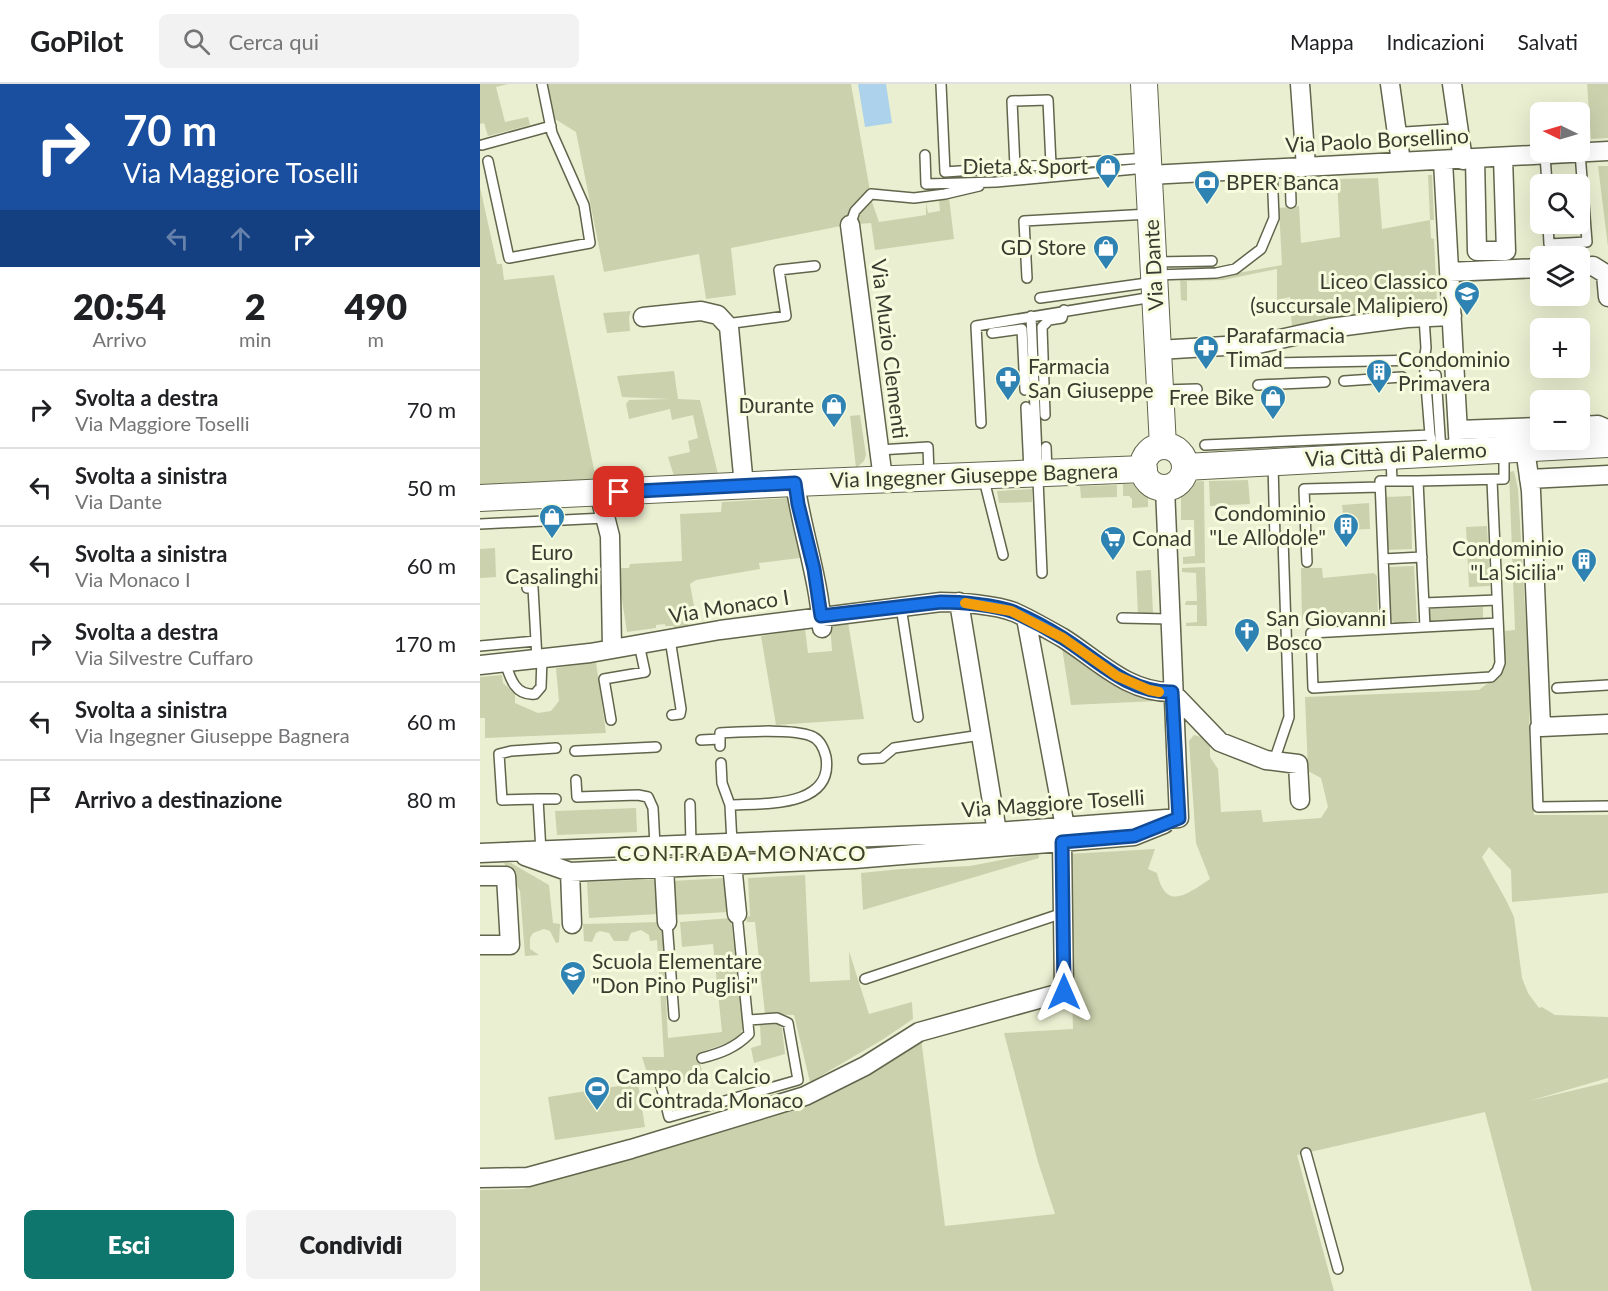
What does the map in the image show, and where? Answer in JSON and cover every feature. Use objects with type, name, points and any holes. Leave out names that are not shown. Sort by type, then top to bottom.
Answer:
[{"type":"main road","name":"Via Dante","points":[[1144,84],[1163,446]]},
{"type":"main road","name":"Via Città di Palermo","points":[[1185,467],[1391,455],[1444,444],[1514,449],[1608,435]]},
{"type":"main road","points":[[1163,446],[1178,452],[1185,467],[1178,482],[1165,488],[1147,480],[1144,464],[1148,454],[1163,446]]},
{"type":"main road","name":"Via Ingegner Giuseppe Bagnera","points":[[480,498],[1144,469]]},
{"type":"street","points":[[1289,168],[1300,84]]},
{"type":"street","points":[[1390,84],[1401,162]]},
{"type":"street","points":[[1452,84],[1459,133],[1469,159],[1478,251],[1506,251],[1503,157]]},
{"type":"street","points":[[1398,137],[1459,133]]},
{"type":"street","name":"Via Paolo Borsellino","points":[[1590,152],[1608,151]]},
{"type":"street","name":"Via Paolo Borsellino","points":[[1148,167],[1289,168],[1530,156]]},
{"type":"street","points":[[1443,161],[1452,316],[1444,444],[1530,429]]},
{"type":"street","name":"Via Muzio Clementi","points":[[850,225],[883,479]]},
{"type":"street","points":[[1590,266],[1606,274],[1608,297]]},
{"type":"street","points":[[1449,272],[1530,268]]},
{"type":"street","points":[[643,317],[701,310],[718,315],[729,327],[744,486]]},
{"type":"street","points":[[1158,350],[1250,344],[1330,328],[1452,316]]},
{"type":"street","points":[[1590,425],[1598,425],[1608,435]]},
{"type":"street","points":[[1514,449],[1529,479],[1532,503],[1541,727],[1608,724]]},
{"type":"street","points":[[1529,479],[1608,475]]},
{"type":"street","points":[[795,483],[814,569],[821,622]]},
{"type":"street","points":[[1165,488],[1172,692],[1220,742],[1274,761],[1298,765],[1300,800]]},
{"type":"street","points":[[598,493],[610,536],[612,649]]},
{"type":"street","points":[[959,602],[998,832]]},
{"type":"street","name":"Via Monaco I","points":[[480,665],[505,662],[538,653],[612,649],[670,639],[821,622],[902,607],[959,602],[1011,611],[1063,638],[1117,676],[1149,690],[1172,692]]},
{"type":"street","points":[[480,1178],[528,1177],[805,1096],[865,1066],[919,1032],[1064,992],[1064,834],[1026,618]]},
{"type":"street","name":"Via Maggiore Toselli","points":[[542,856],[570,872],[854,859],[1179,818],[1172,692]]},
{"type":"street","name":"Via Maggiore Toselli","points":[[480,853],[515,852],[542,856],[634,846],[998,832],[1064,834]]},
{"type":"street","points":[[634,846],[635,869]]},
{"type":"street","points":[[732,864],[737,914]]},
{"type":"street","points":[[664,867],[667,922]]},
{"type":"street","points":[[570,872],[572,924]]},
{"type":"street","points":[[480,876],[506,876],[510,945],[480,945]]},
{"type":"lane","points":[[488,161],[509,258],[590,243],[584,205],[551,126],[542,84]]},
{"type":"lane","points":[[941,84],[945,172],[1051,165],[1148,167]]},
{"type":"lane","points":[[1015,167],[1012,101],[1048,100],[1051,165]]},
{"type":"lane","points":[[482,145],[551,126]]},
{"type":"lane","points":[[925,155],[926,184],[1000,181],[1148,167]]},
{"type":"lane","points":[[1289,168],[1291,203]]},
{"type":"lane","points":[[1040,298],[1154,279],[1235,269],[1261,249],[1274,218],[1289,168]]},
{"type":"lane","points":[[850,225],[855,211],[871,194],[914,198],[945,194],[1000,181]]},
{"type":"lane","points":[[1028,278],[1024,221],[1151,214]]},
{"type":"lane","points":[[1548,234],[1549,244],[1587,242],[1586,234]]},
{"type":"lane","points":[[981,423],[976,326],[1064,310],[1212,261]]},
{"type":"lane","points":[[726,324],[786,316],[779,268],[815,266]]},
{"type":"lane","points":[[1045,415],[1042,327],[1049,320],[1062,318],[1064,310]]},
{"type":"lane","points":[[1031,316],[1042,573]]},
{"type":"lane","points":[[1424,317],[1426,348],[1424,360],[1444,444]]},
{"type":"lane","points":[[992,333],[1022,328],[1025,390]]},
{"type":"lane","points":[[1250,344],[1251,357],[1258,357],[1273,363],[1424,360]]},
{"type":"lane","points":[[1430,376],[1436,375],[1444,444]]},
{"type":"lane","points":[[1344,381],[1402,377]]},
{"type":"lane","points":[[1258,385],[1325,382]]},
{"type":"lane","points":[[1160,390],[1197,389]]},
{"type":"lane","points":[[1026,407],[1038,473]]},
{"type":"lane","points":[[1205,445],[1444,444]]},
{"type":"lane","points":[[879,450],[928,447],[930,477]]},
{"type":"lane","points":[[1038,473],[1046,447]]},
{"type":"lane","points":[[1386,629],[1380,481],[1504,479],[1514,449]]},
{"type":"lane","points":[[1391,455],[1392,481]]},
{"type":"lane","points":[[1272,462],[1275,539],[1283,539],[1289,717],[1274,761]]},
{"type":"lane","points":[[983,475],[1003,555]]},
{"type":"lane","points":[[1491,480],[1500,663],[1497,671],[1491,677],[1313,687],[1311,633],[1498,623]]},
{"type":"lane","points":[[1418,481],[1425,627]]},
{"type":"lane","points":[[1306,562],[1304,489],[1380,487]]},
{"type":"lane","points":[[480,524],[604,518]]},
{"type":"lane","points":[[1383,559],[1422,558]]},
{"type":"lane","points":[[505,662],[511,683],[523,693],[535,694],[541,687],[533,588],[527,588]]},
{"type":"lane","points":[[1424,603],[1497,600]]},
{"type":"lane","points":[[902,607],[918,717]]},
{"type":"lane","points":[[1122,618],[1170,620]]},
{"type":"lane","points":[[670,639],[681,709],[680,714],[672,715]]},
{"type":"lane","points":[[611,720],[604,679],[645,672],[639,644]]},
{"type":"lane","points":[[480,646],[538,653]]},
{"type":"lane","points":[[1557,688],[1608,685]]},
{"type":"lane","points":[[1541,727],[1535,727],[1538,807],[1608,806]]},
{"type":"lane","points":[[701,740],[720,743],[720,733],[754,731],[802,734],[813,736],[820,741],[826,761],[826,771],[821,782],[806,796],[790,802],[730,805]]},
{"type":"lane","points":[[863,759],[882,758],[894,748],[981,735]]},
{"type":"lane","points":[[575,751],[656,747]]},
{"type":"lane","points":[[556,748],[499,754],[502,800],[556,799]]},
{"type":"lane","points":[[721,763],[722,783],[730,805],[732,843]]},
{"type":"lane","points":[[576,780],[577,797],[648,796],[653,808],[655,846]]},
{"type":"lane","points":[[538,799],[542,856]]},
{"type":"lane","points":[[690,804],[691,844]]},
{"type":"lane","points":[[865,979],[1063,913]]},
{"type":"lane","points":[[702,1058],[724,1052],[738,1045],[749,1034],[737,914]]},
{"type":"lane","points":[[667,922],[674,1016]]},
{"type":"lane","points":[[669,1118],[798,1080],[788,1023],[777,1018],[748,1020]]},
{"type":"lane","points":[[660,1082],[674,1136]]},
{"type":"lane","points":[[1306,1153],[1338,1269]]},
{"type":"green space","points":[[480,84],[508,84],[496,87],[505,122],[528,117],[530,125],[488,136],[484,123],[480,124]]},
{"type":"green space","points":[[548,84],[851,84],[872,202],[879,222],[926,215],[926,202],[928,213],[940,211],[939,200],[949,198],[954,239],[875,250],[871,223],[846,225],[731,248],[736,295],[706,299],[699,254],[604,272],[576,132],[555,119]]},
{"type":"green space","points":[[1587,84],[1608,84],[1608,138],[1591,139]]},
{"type":"green space","points":[[1598,166],[1608,166],[1608,247]]},
{"type":"green space","points":[[1428,175],[1432,175],[1434,220],[1430,220]]},
{"type":"green space","points":[[1378,178],[1382,229],[1430,220],[1431,238],[1434,239],[1437,303],[1292,328],[1290,297],[1277,300],[1277,269],[1223,280],[1187,281],[1187,301],[1181,300],[1180,278],[1216,277],[1282,265],[1279,208],[1299,206],[1301,243],[1340,237],[1337,179]]},
{"type":"green space","points":[[480,187],[497,264],[502,264],[504,280],[554,275],[596,479],[480,485]]},
{"type":"green space","points":[[631,311],[630,331],[607,333],[603,313]]},
{"type":"green space","points":[[674,371],[678,399],[700,400],[718,474],[674,476],[668,457],[690,452],[688,441],[698,438],[693,415],[672,420],[670,409],[629,419],[626,404],[629,400],[669,399],[622,397],[617,376]]},
{"type":"green space","points":[[860,415],[866,455],[864,461],[856,468],[850,416]]},
{"type":"green space","points":[[1514,471],[1518,489],[1527,641],[1531,662],[1529,737],[1534,815],[1608,815],[1608,893],[1512,902],[1511,870],[1489,847],[1482,857],[1514,917],[1522,978],[1528,993],[1539,1008],[1542,1007],[1555,1015],[1608,1017],[1608,1078],[1529,1101],[1608,1082],[1608,1291],[1532,1291],[1485,1112],[1297,1155],[1334,1291],[480,1291],[480,1190],[523,1189],[818,1099],[863,1077],[921,1038],[945,1226],[1055,1214],[1038,1162],[1004,1033],[1073,1029],[1068,854],[1155,849],[1148,869],[1157,873],[1166,892],[1172,896],[1185,894],[1210,879],[1196,843],[1189,741],[1194,735],[1210,744],[1210,757],[1218,769],[1221,812],[1261,810],[1263,822],[1321,818],[1328,807],[1321,778],[1308,771],[1305,697],[1479,690],[1496,677],[1505,660],[1505,631],[1515,630],[1509,472]]},
{"type":"green space","points":[[1248,480],[1250,504],[1210,506],[1209,481]]},
{"type":"green space","points":[[1204,481],[1205,563],[1183,564],[1183,557],[1195,556],[1194,520],[1181,520],[1181,489],[1187,482]]},
{"type":"green space","points":[[1123,484],[1142,484],[1148,491],[1148,507],[1132,508],[1132,499],[1129,496],[1123,496]]},
{"type":"green space","points":[[1117,485],[1117,497],[1081,498],[1080,486]]},
{"type":"green space","points":[[1032,489],[1032,502],[999,503],[997,491]]},
{"type":"green space","points":[[1411,496],[1412,549],[1387,550],[1385,497]]},
{"type":"green space","points":[[788,498],[807,557],[759,563],[760,569],[696,580],[690,584],[696,617],[688,619],[689,627],[674,628],[674,626],[665,626],[665,624],[656,625],[656,628],[627,632],[617,568],[629,568],[630,564],[682,561],[680,514],[721,512],[722,502]]},
{"type":"green space","points":[[1369,503],[1370,529],[1345,530],[1342,505]]},
{"type":"green space","points":[[1487,526],[1490,586],[1469,587],[1466,527]]},
{"type":"green space","points":[[495,548],[496,577],[480,578],[480,549]]},
{"type":"green space","points":[[1414,566],[1417,622],[1396,624],[1391,620],[1389,567]]},
{"type":"green space","points":[[1205,567],[1207,626],[1186,626],[1186,623],[1197,622],[1197,605],[1185,605],[1186,601],[1197,601],[1196,573],[1182,572],[1182,568]]},
{"type":"green space","points":[[1301,568],[1322,568],[1323,578],[1374,573],[1377,576],[1378,617],[1302,620]]},
{"type":"green space","points":[[1151,570],[1153,614],[1138,615],[1136,571]]},
{"type":"green space","points":[[1483,607],[1483,620],[1428,623],[1428,609]]},
{"type":"green space","points":[[848,622],[864,719],[776,725],[761,636],[805,629],[808,653],[832,651],[830,624]]},
{"type":"green space","points":[[1062,648],[1113,682],[1157,701],[1071,705]]},
{"type":"green space","points":[[596,662],[606,733],[485,738],[485,718],[480,718],[480,677],[502,675],[503,683],[515,693],[515,703],[538,713],[551,711],[559,701],[556,668]]},
{"type":"green space","points":[[636,808],[637,832],[557,835],[555,811]]},
{"type":"green space","points":[[1038,853],[1039,858],[863,910],[861,873],[970,866]]},
{"type":"green space","points":[[504,863],[511,863],[549,885],[553,923],[560,924],[559,942],[556,943],[550,931],[544,929],[533,933],[530,938],[530,949],[539,955],[525,956],[520,891]]},
{"type":"green space","points":[[805,875],[810,982],[850,980],[849,951],[869,1014],[912,1002],[913,1019],[810,1082],[794,1015],[765,1014],[755,922],[747,922],[746,917],[750,916],[748,878]]},
{"type":"green space","points":[[727,878],[729,912],[673,915],[671,881]]},
{"type":"green space","points":[[657,879],[658,914],[589,918],[587,882]]},
{"type":"green space","points":[[731,918],[743,1027],[736,1040],[698,1053],[703,1077],[669,1086],[666,1073],[648,1076],[642,1057],[664,1057],[657,940],[650,941],[649,935],[641,930],[631,933],[628,941],[614,941],[609,933],[600,931],[596,933],[592,942],[584,941],[583,924],[662,922],[668,1038],[722,1032],[713,944],[682,947],[680,922]]},
{"type":"green space","points":[[777,1024],[782,1028],[785,1054],[754,1063],[751,1048],[761,1045],[760,1025]]},
{"type":"green space","name":"Campo da Calcio di Contrada Monaco","points":[[638,1083],[645,1127],[555,1140],[548,1097]]},
{"type":"water","points":[[858,84],[886,84],[892,123],[865,127]]},
{"type":"slow traffic","points":[[965,603],[1011,611],[1063,638],[1117,676],[1159,692]]},
{"type":"place","name":"Dieta & Sport","points":[[1108,190]]},
{"type":"place","name":"BPER Banca","points":[[1207,206]]},
{"type":"place","name":"GD Store","points":[[1106,271]]},
{"type":"place","name":"Liceo Classico (succursale Malipiero)","points":[[1467,317]]},
{"type":"place","name":"Parafarmacia Timad","points":[[1206,371]]},
{"type":"place","name":"Condominio Primavera","points":[[1379,395]]},
{"type":"place","name":"Farmacia San Giuseppe","points":[[1008,402]]},
{"type":"place","name":"Free Bike","points":[[1273,421]]},
{"type":"place","name":"Durante","points":[[834,429]]},
{"type":"place","name":"Euro Casalinghi","points":[[552,540]]},
{"type":"place","name":"Condominio \"Le Allodole\"","points":[[1346,549]]},
{"type":"place","name":"Conad","points":[[1113,562]]},
{"type":"place","name":"Condominio \"La Sicilia\"","points":[[1584,584]]},
{"type":"place","name":"San Giovanni Bosco","points":[[1247,654]]},
{"type":"place","name":"Scuola Elementare \"Don Pino Puglisi\"","points":[[573,997]]},
{"type":"place","name":"Campo da Calcio di Contrada Monaco","points":[[597,1112]]},
{"type":"district","name":"CONTRADA MONACO","points":[[742,853]]},
{"type":"route","points":[[619,492],[795,483],[814,569],[821,616],[941,602],[959,602],[1011,611],[1063,638],[1117,676],[1149,690],[1172,692],[1179,818],[1134,836],[1062,842],[1064,992]]}]
